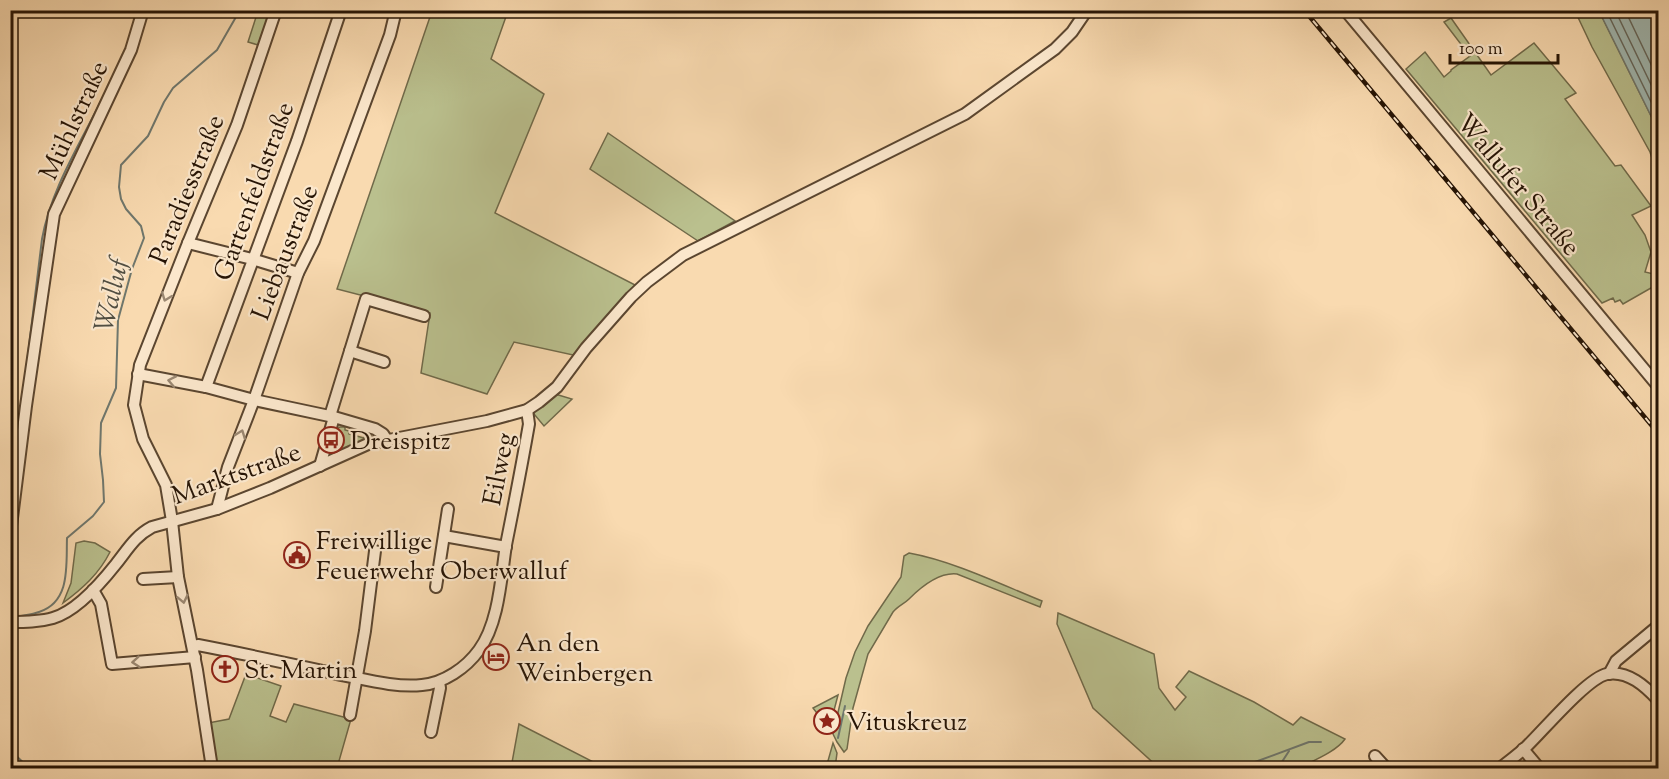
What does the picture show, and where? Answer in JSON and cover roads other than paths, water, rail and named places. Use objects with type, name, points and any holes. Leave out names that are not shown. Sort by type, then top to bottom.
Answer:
[{"type":"street","name":"Mühlstraße","points":[[10,534],[54,214],[131,50],[143,10]]},
{"type":"street","name":"Paradiesstraße","points":[[212,768],[194,652],[178,577],[166,485],[143,439],[134,405],[140,365],[237,125],[276,10]]},
{"type":"street","name":"Gartenfeldstraße","points":[[206,387],[297,141],[341,10]]},
{"type":"street","name":"Liebaustraße","points":[[217,510],[228,467],[298,273],[314,242],[390,35],[396,10]]},
{"type":"street","name":"Marktstraße","points":[[13,622],[33,622],[54,618],[76,606],[116,565],[142,532],[172,521],[217,510],[368,444],[487,421],[527,410],[557,387],[577,358],[647,282],[683,255],[965,114],[1055,49],[1072,32],[1087,10]]},
{"type":"street","name":"Wallufer Straße","points":[[1345,10],[1659,386]]},
{"type":"street","points":[[188,243],[298,273]]},
{"type":"street","points":[[320,465],[366,299],[424,316]]},
{"type":"street","points":[[350,351],[384,362]]},
{"type":"street","points":[[138,374],[332,416],[375,429],[387,440]]},
{"type":"street","name":"Eilweg","points":[[93,590],[101,604],[112,663],[194,652],[198,645],[357,678],[407,685],[439,682],[470,661],[480,649],[493,619],[529,424],[527,410]]},
{"type":"street","points":[[436,587],[448,509]]},
{"type":"street","points":[[444,536],[506,547]]},
{"type":"street","points":[[350,716],[375,551]]},
{"type":"street","points":[[143,579],[178,577]]},
{"type":"street","points":[[1609,674],[1616,661],[1659,626]]},
{"type":"street","points":[[1500,768],[1523,749],[1583,689],[1603,676],[1609,674],[1630,678],[1645,686],[1659,700]]},
{"type":"street","points":[[431,732],[440,688],[439,682]]},
{"type":"street","points":[[1523,749],[1539,768]]},
{"type":"street","points":[[1375,756],[1386,768]]},
{"type":"water","points":[[1599,11],[1658,11],[1658,130]]},
{"type":"waterway","name":"Walluf","points":[[16,617],[39,612],[57,600],[65,581],[67,538],[93,516],[104,502],[100,454],[101,423],[116,388],[118,320],[132,269],[144,238],[141,226],[126,209],[121,199],[119,187],[121,165],[148,136],[173,88],[217,50],[240,10]]},
{"type":"waterway","points":[[25,379],[46,220],[67,167],[102,99]]},
{"type":"waterway","points":[[838,738],[845,706]]},
{"type":"waterway","points":[[1247,768],[1255,762],[1309,742],[1321,742]]},
{"type":"waterway","name":"Walluf","points":[[10,750],[29,768]]},
{"type":"waterway","points":[[1278,768],[1289,751]]},
{"type":"railway","points":[[1304,10],[1658,433]]},
{"type":"place","name":"Dreispitz","points":[[331,440]]},
{"type":"place","name":"Freiwillige Feuerwehr Oberwalluf","points":[[297,555]]},
{"type":"place","name":"An den Weinbergen","points":[[496,657]]},
{"type":"place","name":"St. Martin","points":[[225,669]]},
{"type":"place","name":"Vituskreuz","points":[[827,721]]}]
